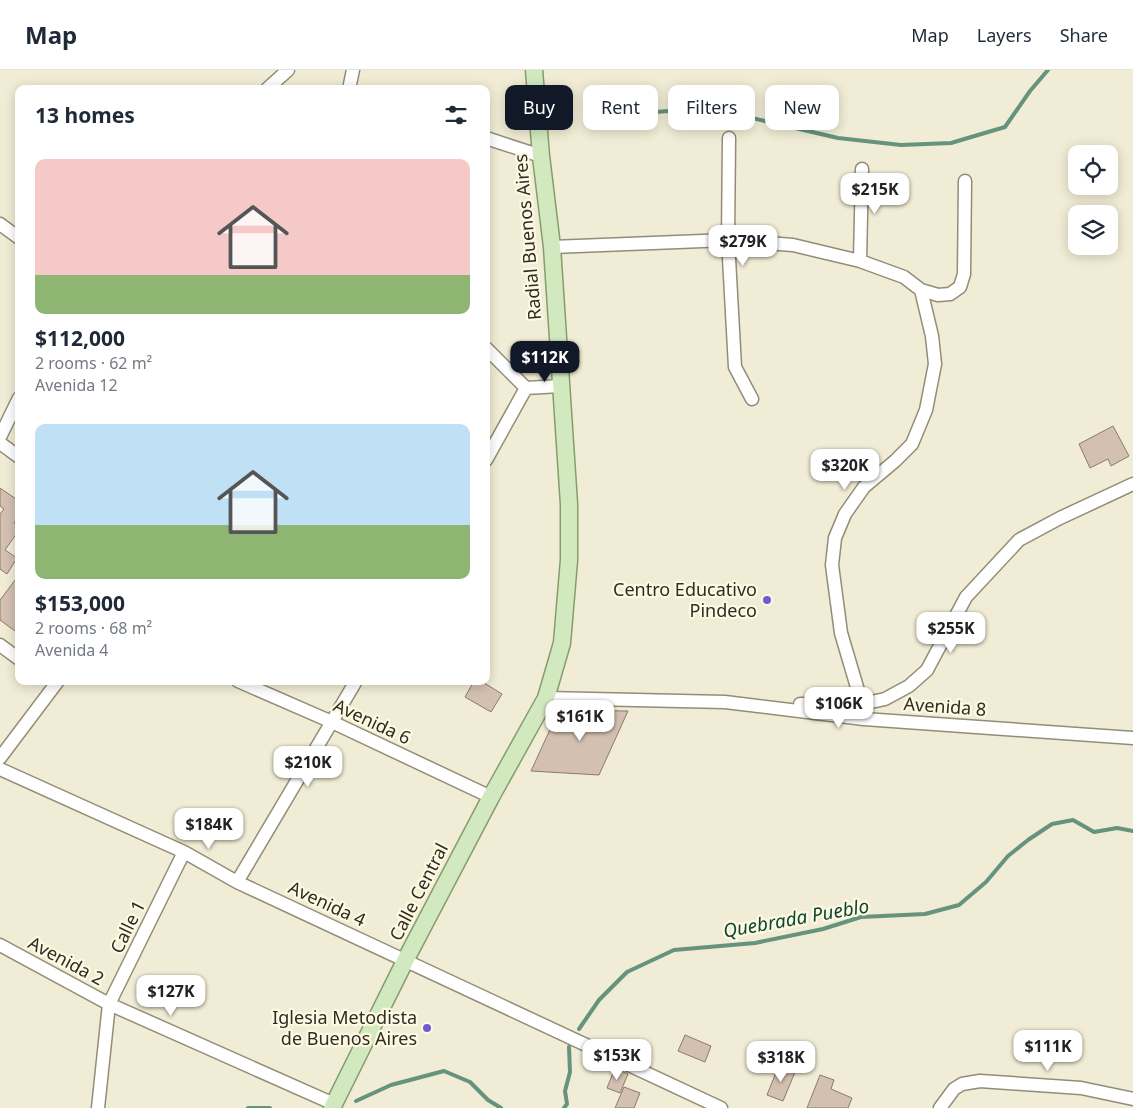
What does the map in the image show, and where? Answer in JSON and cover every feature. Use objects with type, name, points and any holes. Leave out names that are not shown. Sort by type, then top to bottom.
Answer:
[{"type":"main road","name":"Radial Buenos Aires","points":[[534,70],[541,156],[552,247],[569,504],[569,560],[562,643],[546,698]]},
{"type":"main road","name":"Calle Central","points":[[333,1106],[491,797],[546,698]]},
{"type":"street","points":[[271,85],[288,70]]},
{"type":"street","points":[[350,85],[353,70]]},
{"type":"street","points":[[729,138],[728,240],[735,367],[752,399]]},
{"type":"street","points":[[490,139],[541,156]]},
{"type":"street","points":[[860,261],[862,169]]},
{"type":"street","points":[[552,247],[728,240],[793,245],[860,261],[904,277],[921,290],[938,295],[950,294],[960,287],[964,274],[965,181]]},
{"type":"street","points":[[0,224],[15,235]]},
{"type":"street","points":[[862,704],[841,633],[832,565],[835,538],[845,514],[864,487],[912,444],[926,410],[935,364],[932,336],[921,290]]},
{"type":"street","points":[[490,352],[526,388],[560,386]]},
{"type":"street","points":[[490,453],[526,388]]},
{"type":"street","points":[[0,437],[15,406]]},
{"type":"street","points":[[0,443],[15,454]]},
{"type":"street","points":[[725,702],[862,704],[885,699],[909,686],[927,670],[966,597],[1019,540],[1060,518],[1133,484]]},
{"type":"street","points":[[0,646],[15,656]]},
{"type":"street","points":[[0,758],[53,685]]},
{"type":"street","name":"Avenida 6","points":[[247,685],[332,722],[491,797]]},
{"type":"street","points":[[237,882],[354,685]]},
{"type":"street","name":"Avenida 8","points":[[546,698],[725,702],[864,719],[1133,738]]},
{"type":"street","name":"Avenida 4","points":[[0,769],[184,852],[237,882],[721,1108]]},
{"type":"street","name":"Calle 1","points":[[98,1108],[109,1004],[184,852]]},
{"type":"street","name":"Avenida 2","points":[[0,946],[109,1004],[333,1106]]},
{"type":"street","points":[[940,1108],[954,1089],[962,1084],[980,1081],[1081,1088],[1133,1099]]},
{"type":"building","points":[[1113,426],[1129,456],[1111,466],[1108,459],[1090,468],[1079,444]]},
{"type":"building","points":[[0,488],[15,498],[15,536],[5,550],[15,557],[15,561],[7,574],[0,569],[0,514],[4,509],[0,506]]},
{"type":"building","points":[[15,580],[15,631],[0,620],[0,600]]},
{"type":"building","points":[[472,685],[487,685],[502,694],[491,712],[465,697]]},
{"type":"building","points":[[559,710],[628,711],[599,775],[531,771]]},
{"type":"building","points":[[685,1035],[711,1046],[705,1062],[678,1051]]},
{"type":"building","points":[[779,1065],[795,1072],[783,1101],[767,1095]]},
{"type":"building","points":[[615,1068],[628,1074],[620,1093],[607,1088]]},
{"type":"building","points":[[820,1075],[834,1080],[831,1089],[852,1098],[848,1108],[807,1108]]},
{"type":"building","points":[[624,1087],[640,1093],[634,1108],[615,1108]]},
{"type":"waterway","points":[[658,112],[726,112],[838,138],[901,145],[951,143],[1005,127],[1030,91],[1048,70]]},
{"type":"waterway","name":"Quebrada Pueblo","points":[[579,1029],[599,1000],[627,972],[674,950],[755,943],[823,929],[861,917],[925,914],[959,905],[986,882],[1008,856],[1052,824],[1073,820],[1094,832],[1117,828],[1133,831]]},
{"type":"waterway","name":"Quebrada Pueblo","points":[[564,1108],[567,1104],[565,1091],[570,1072],[569,1047]]},
{"type":"waterway","name":"Quebrada Pueblo","points":[[356,1101],[391,1085],[444,1071],[470,1082],[488,1100],[501,1108]]},
{"type":"waterway","name":"Quebrada Pueblo","points":[[248,1108],[270,1108]]},
{"type":"place","name":"Centro Educativo Pindeco","points":[[767,600]]},
{"type":"place","name":"Iglesia Metodista de Buenos Aires","points":[[427,1028]]}]
